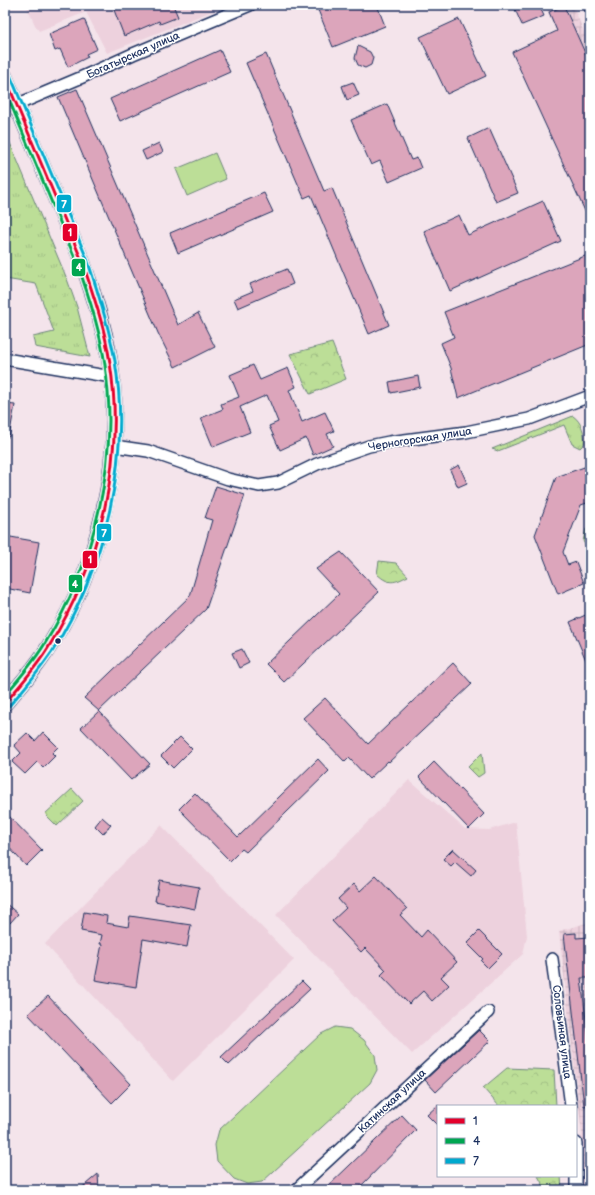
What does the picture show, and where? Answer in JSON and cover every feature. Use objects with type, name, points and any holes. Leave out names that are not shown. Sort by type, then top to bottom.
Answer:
[{"type":"main road","points":[[5,77],[82,261],[101,319],[108,348],[112,377],[114,417],[112,467],[100,527],[88,565],[73,603],[53,640],[30,673],[5,703]]},
{"type":"street","name":"Богатырская улица","points":[[16,104],[250,5]]},
{"type":"street","points":[[5,359],[112,377]]},
{"type":"street","name":"Черногорская улица","points":[[114,446],[148,451],[228,480],[260,486],[278,483],[317,464],[369,446],[466,432],[529,419],[590,396]]},
{"type":"street","name":"Соловьиная улица","points":[[552,959],[571,1105]]},
{"type":"street","name":"Катинская улица","points":[[296,1190],[488,1012]]},
{"type":"street","points":[[576,1177],[576,1190]]},
{"type":"shaded area","points":[[26,5],[227,5],[107,53],[86,12],[39,31]]},
{"type":"shaded area","points":[[546,5],[573,5],[590,48],[590,109],[549,14]]},
{"type":"shaded area","points":[[409,780],[465,829],[489,830],[516,822],[527,936],[523,954],[412,1054],[276,915]]},
{"type":"shaded area","points":[[161,825],[294,960],[173,1081],[45,944]]},
{"type":"shaded area","points":[[590,922],[590,1190],[576,1190],[577,1158],[582,1134],[559,931]]},
{"type":"green space","points":[[5,131],[67,279],[77,307],[90,357],[35,347],[33,337],[54,332],[36,284],[5,279]]},
{"type":"green space","points":[[215,153],[226,179],[187,196],[176,169]]},
{"type":"green space","points":[[332,343],[346,379],[310,394],[290,354]]},
{"type":"green space","points":[[573,416],[581,425],[584,433],[584,444],[580,448],[572,444],[564,425],[498,451],[492,449]]},
{"type":"green space","points":[[590,527],[590,554],[583,541],[586,529]]},
{"type":"green space","points":[[379,561],[396,563],[408,576],[392,582],[381,578],[377,574]]},
{"type":"green space","points":[[482,753],[484,773],[478,777],[468,767]]},
{"type":"green space","points":[[72,789],[83,801],[57,826],[45,814]]},
{"type":"green space","points":[[335,1027],[350,1029],[364,1040],[375,1055],[377,1070],[370,1083],[262,1182],[247,1184],[234,1179],[217,1161],[215,1145],[219,1130],[321,1034]]},
{"type":"green space","points":[[507,1068],[554,1070],[556,1105],[498,1105],[483,1088]]},
{"type":"green space","points":[[539,1177],[561,1177],[562,1190],[541,1190],[543,1185]]},
{"type":"building","points":[[125,5],[173,5],[178,17],[160,24],[159,21],[124,36],[114,10]]},
{"type":"building","points":[[316,5],[377,5],[385,26],[333,47]]},
{"type":"building","points":[[513,5],[539,5],[544,16],[522,25]]},
{"type":"building","points":[[564,6],[590,64],[590,222],[512,52],[557,31],[549,12]]},
{"type":"building","points":[[84,19],[97,49],[86,54],[88,57],[68,67],[60,49],[55,51],[49,34]]},
{"type":"building","points":[[459,19],[486,76],[447,94],[420,37]]},
{"type":"building","points":[[358,46],[370,52],[373,58],[371,65],[365,68],[358,65],[355,58]]},
{"type":"building","points":[[220,50],[230,72],[120,121],[110,99]]},
{"type":"building","points":[[266,54],[324,191],[332,188],[389,325],[369,334],[311,195],[304,198],[246,63]]},
{"type":"building","points":[[353,82],[359,95],[347,100],[342,86]]},
{"type":"building","points":[[77,89],[178,325],[198,313],[215,347],[175,367],[158,333],[58,97]]},
{"type":"building","points":[[387,104],[411,160],[417,158],[421,168],[389,182],[380,161],[371,165],[351,120]]},
{"type":"building","points":[[489,128],[518,193],[496,202],[468,138]]},
{"type":"building","points":[[159,143],[163,152],[146,160],[142,151]]},
{"type":"building","points":[[264,193],[273,212],[178,253],[170,233]]},
{"type":"building","points":[[543,201],[561,241],[450,291],[424,231],[459,215],[468,235]]},
{"type":"building","points":[[590,254],[590,344],[458,398],[451,368],[441,343],[454,337],[444,312]]},
{"type":"building","points":[[287,269],[293,284],[238,308],[234,299],[253,291],[250,284]]},
{"type":"building","points":[[253,365],[260,380],[288,368],[296,387],[289,390],[302,422],[325,412],[334,431],[327,434],[333,446],[313,455],[306,438],[280,450],[269,426],[278,422],[267,395],[240,407],[250,432],[213,447],[201,418],[223,409],[221,404],[239,397],[230,375]]},
{"type":"building","points":[[418,376],[420,387],[391,393],[389,382]]},
{"type":"building","points":[[5,404],[15,405],[9,437],[5,436]]},
{"type":"building","points":[[459,465],[467,483],[458,487],[450,470]]},
{"type":"building","points":[[590,465],[590,502],[581,505],[563,552],[568,565],[576,562],[584,583],[558,594],[535,535],[556,477]]},
{"type":"building","points":[[216,486],[245,495],[206,609],[99,711],[84,698],[190,596],[212,520],[205,518]]},
{"type":"building","points":[[5,536],[39,542],[30,593],[5,588]]},
{"type":"building","points":[[341,552],[379,592],[284,682],[266,664],[339,594],[316,569]]},
{"type":"building","points":[[590,613],[590,670],[570,622]]},
{"type":"building","points":[[242,649],[249,663],[239,668],[232,653]]},
{"type":"building","points":[[453,663],[472,684],[369,779],[349,758],[345,762],[303,718],[325,698],[368,744]]},
{"type":"building","points":[[99,711],[150,764],[131,780],[81,728]]},
{"type":"building","points":[[43,732],[58,747],[52,753],[55,756],[43,768],[37,762],[25,774],[12,762],[21,753],[14,745],[27,733],[35,741]]},
{"type":"building","points":[[180,737],[192,749],[173,768],[161,756]]},
{"type":"building","points":[[318,759],[329,771],[246,852],[242,849],[230,861],[179,809],[195,793],[238,837]]},
{"type":"building","points":[[434,762],[484,814],[469,829],[419,777]]},
{"type":"building","points":[[5,812],[42,850],[26,866],[5,843]]},
{"type":"building","points":[[102,817],[111,825],[103,834],[95,826]]},
{"type":"building","points":[[453,849],[476,870],[471,876],[455,862],[451,866],[443,859]]},
{"type":"building","points":[[376,876],[407,909],[400,915],[421,937],[427,930],[457,962],[441,977],[449,985],[432,1001],[423,991],[409,1004],[381,975],[386,970],[365,948],[361,952],[332,921],[346,908],[338,899],[354,884],[360,891]]},
{"type":"building","points":[[159,880],[199,887],[195,909],[155,901]]},
{"type":"building","points":[[5,903],[18,914],[10,923],[5,918]]},
{"type":"building","points":[[84,912],[107,916],[106,923],[128,927],[130,916],[191,925],[187,947],[143,939],[136,987],[95,980],[102,944],[100,944],[102,935],[81,931]]},
{"type":"building","points":[[479,931],[502,954],[488,968],[481,961],[483,959],[467,943]]},
{"type":"building","points":[[576,933],[576,938],[590,937],[590,978],[581,978],[590,1053],[590,1105],[584,1106],[564,934]]},
{"type":"building","points":[[302,981],[310,989],[229,1065],[221,1057]]},
{"type":"building","points":[[48,996],[131,1084],[112,1103],[28,1014]]},
{"type":"building","points":[[479,1030],[490,1041],[436,1092],[425,1080]]},
{"type":"building","points":[[437,1106],[437,1125],[427,1115]]},
{"type":"building","points":[[402,1115],[416,1130],[357,1190],[324,1190]]},
{"type":"building","points":[[98,1174],[99,1190],[79,1190]]},
{"type":"transit line","name":"7","points":[[9,706],[52,652],[71,619],[86,585],[99,549],[109,512],[116,474],[119,436],[119,398],[115,361],[110,335],[99,297],[87,259],[10,75]]},
{"type":"transit line","name":"1","points":[[5,77],[82,261],[105,337],[110,363],[114,400],[114,437],[111,474],[104,511],[82,582],[66,616],[48,648],[5,703]]},
{"type":"transit line","name":"4","points":[[5,90],[77,263],[94,313],[105,365],[109,437],[99,510],[89,546],[77,580],[62,614],[44,645],[31,665],[5,695]]}]
